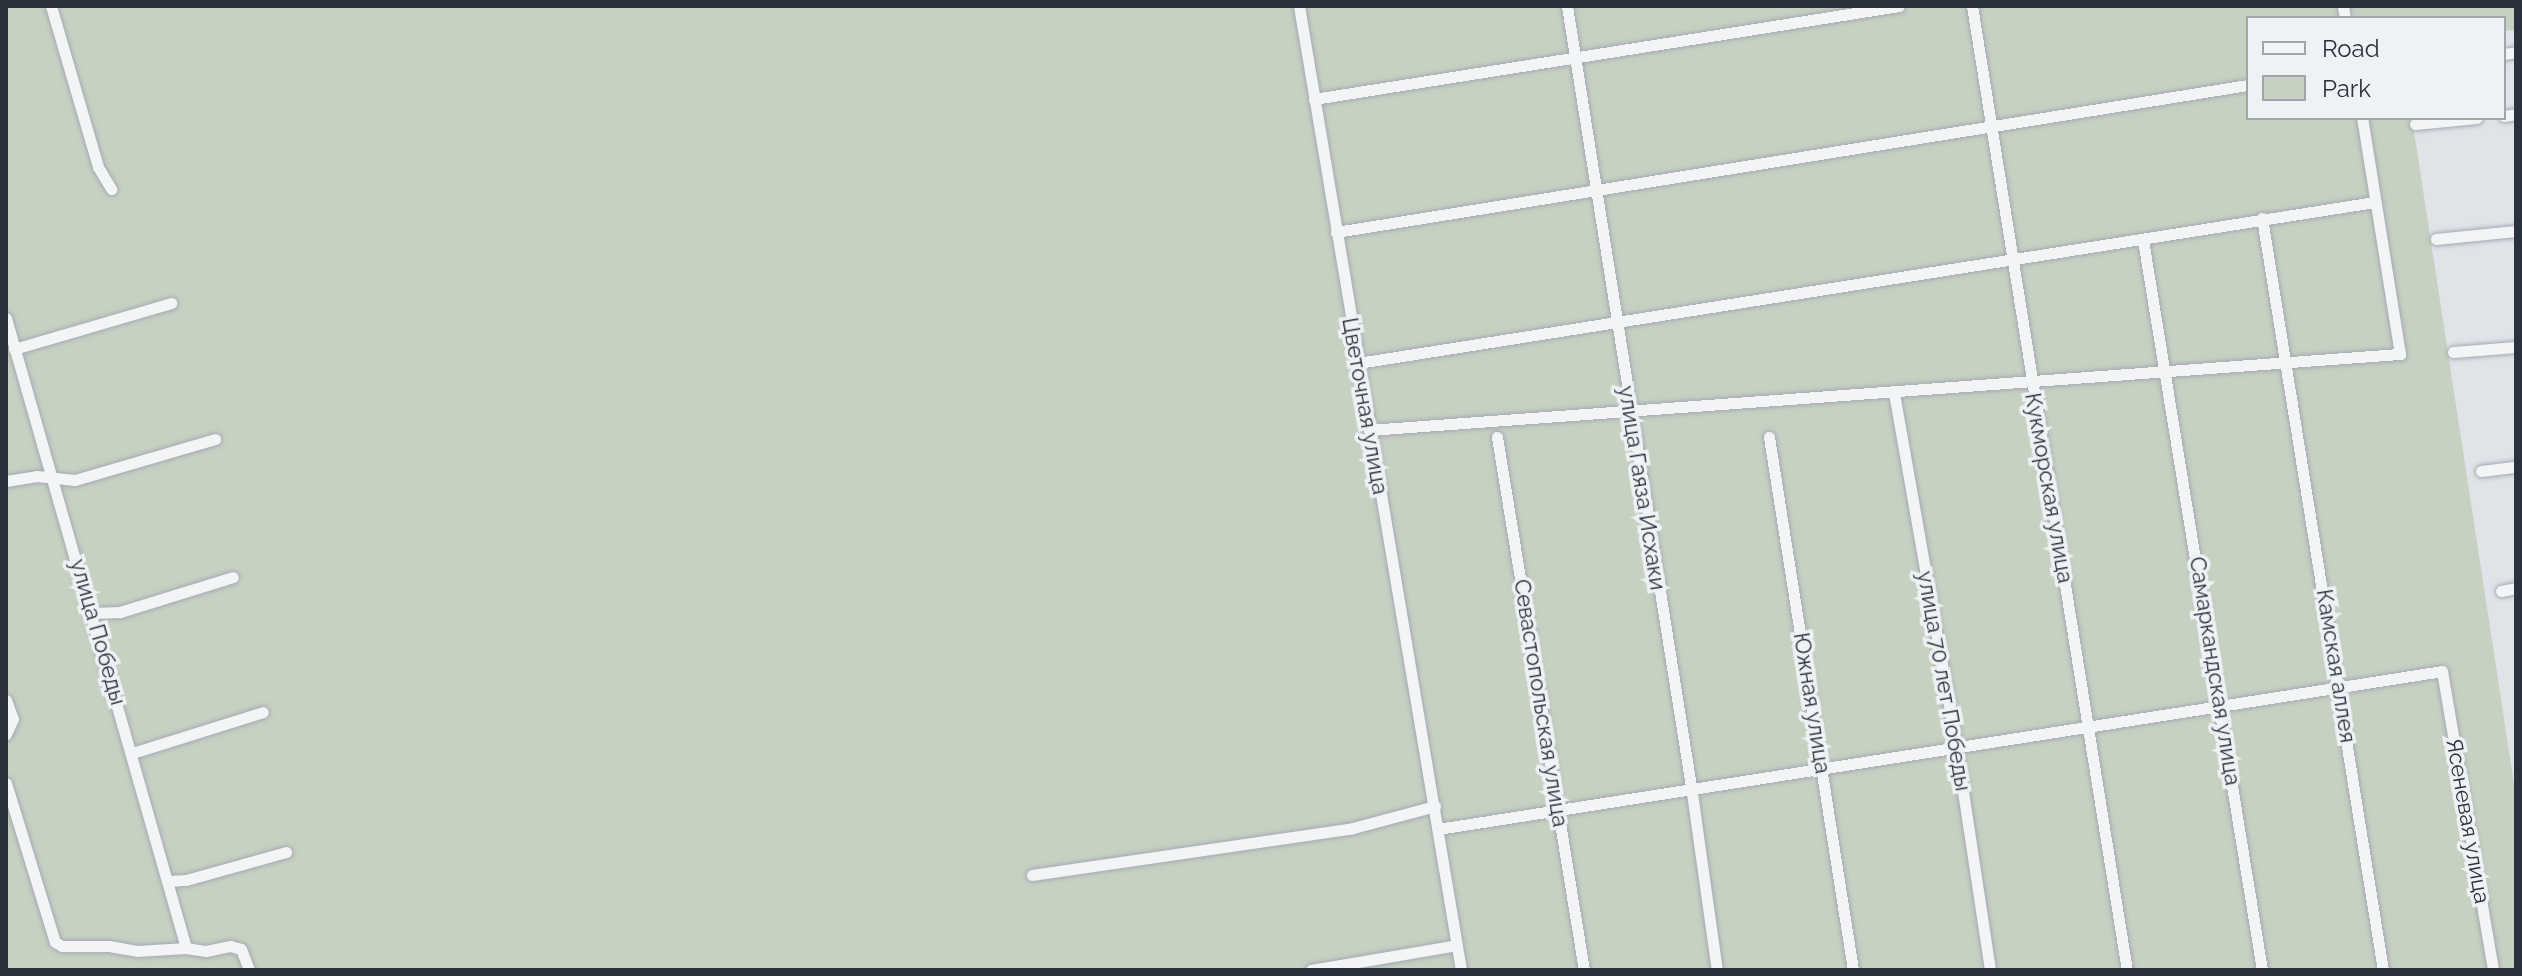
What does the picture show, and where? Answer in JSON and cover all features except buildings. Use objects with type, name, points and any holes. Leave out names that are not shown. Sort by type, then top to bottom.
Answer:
[{"type":"street","points":[[51,6],[98,167],[111,189]]},
{"type":"street","name":"Цветочная улица","points":[[1299,6],[1461,970]]},
{"type":"street","name":"улица Гаяза Исхаки","points":[[1567,6],[1691,786],[1717,970]]},
{"type":"street","points":[[1314,99],[1899,6]]},
{"type":"street","name":"Кукморская улица","points":[[1972,6],[2127,970]]},
{"type":"street","points":[[1336,232],[2246,85]]},
{"type":"street","points":[[1369,430],[2400,354],[2362,120]]},
{"type":"street","points":[[2415,124],[2456,120]]},
{"type":"street","points":[[1358,363],[2375,202]]},
{"type":"street","name":"Камская аллея","points":[[2262,218],[2383,970]]},
{"type":"street","points":[[2436,239],[2516,231]]},
{"type":"street","name":"Самаркандская улица","points":[[2143,240],[2262,970]]},
{"type":"street","points":[[14,349],[171,303]]},
{"type":"street","name":"улица Победы","points":[[6,318],[170,881],[186,948]]},
{"type":"street","points":[[2453,352],[2516,347]]},
{"type":"street","name":"улица 70 лет Победы","points":[[1894,393],[1956,745],[1990,970]]},
{"type":"street","name":"Севастопольская улица","points":[[1497,437],[1584,970]]},
{"type":"street","name":"Южная улица","points":[[1769,437],[1853,970]]},
{"type":"street","points":[[6,481],[37,476],[75,480],[215,439]]},
{"type":"street","points":[[2481,471],[2516,467]]},
{"type":"street","points":[[92,613],[120,612],[233,577]]},
{"type":"street","points":[[2501,591],[2516,588]]},
{"type":"street","name":"Ясеневая улица","points":[[2336,687],[2442,671],[2493,970]]},
{"type":"street","points":[[1438,829],[1691,786],[2336,687]]},
{"type":"street","points":[[6,700],[13,719],[6,734]]},
{"type":"street","points":[[132,753],[263,712]]},
{"type":"street","points":[[6,783],[55,942],[62,946],[109,946],[137,951],[186,948],[206,951],[230,946],[241,949],[249,970]]},
{"type":"street","points":[[1032,875],[1353,828],[1435,806]]},
{"type":"street","points":[[170,881],[186,880],[286,852]]},
{"type":"street","points":[[1311,970],[1457,945]]},
{"type":"green space","points":[[6,6],[2516,6],[2516,30],[2506,31],[2506,16],[2246,16],[2246,120],[2412,120],[2516,797],[2516,970],[6,970]]}]
